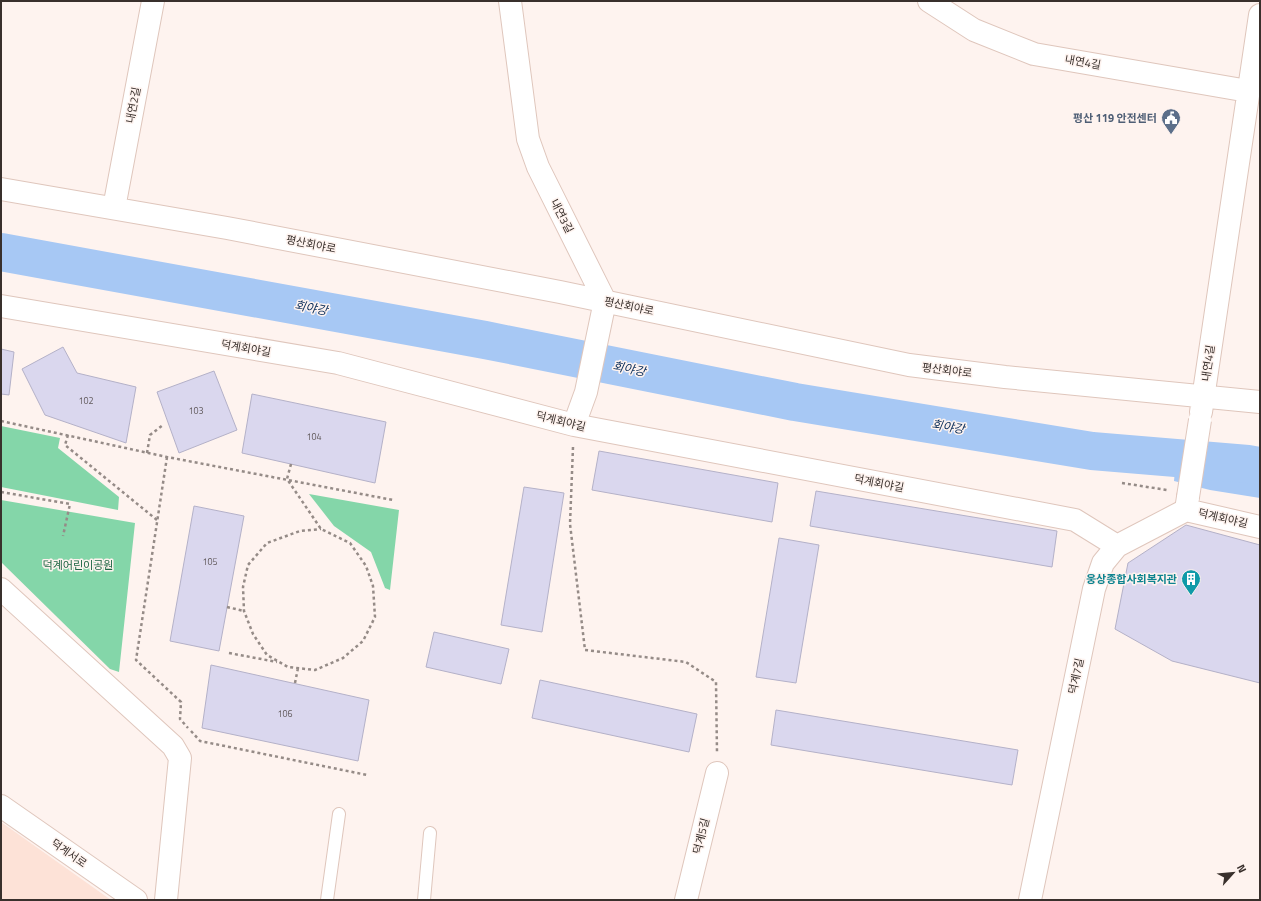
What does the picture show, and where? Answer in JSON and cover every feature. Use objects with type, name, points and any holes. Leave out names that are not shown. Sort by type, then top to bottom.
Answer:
[{"type":"street","name":"내연2길","points":[[114,208],[153,1]]},
{"type":"street","name":"내연3길","points":[[510,1],[528,139],[538,167],[605,301]]},
{"type":"street","name":"내연4길","points":[[929,1],[974,30],[1034,54],[1248,91]]},
{"type":"street","name":"내연4길","points":[[1203,397],[1260,15]]},
{"type":"street","name":"평산회야로","points":[[1,189],[228,228],[605,301],[909,365],[1004,377],[1260,402]]},
{"type":"street","points":[[574,425],[586,392],[605,301]]},
{"type":"street","name":"덕계회야길","points":[[1,306],[338,363],[574,425],[1075,520],[1117,546]]},
{"type":"street","points":[[1187,504],[1203,397]]},
{"type":"street","name":"덕계회야길","points":[[1187,504],[1260,527]]},
{"type":"street","name":"덕계7길","points":[[1030,900],[1094,589],[1103,563],[1117,546],[1187,504]]},
{"type":"street","points":[[1,589],[173,746],[180,758],[166,900]]},
{"type":"street","name":"덕계5길","points":[[686,900],[717,773]]},
{"type":"street","name":"덕계서로","points":[[1,806],[136,900]]},
{"type":"lane","points":[[327,900],[339,814]]},
{"type":"lane","points":[[424,900],[430,833]]},
{"type":"path","points":[[1,421],[147,453],[393,500]]},
{"type":"path","points":[[574,425],[570,524],[585,650],[686,662],[716,682],[717,773]]},
{"type":"path","points":[[147,453],[150,435],[163,426]]},
{"type":"path","points":[[68,436],[65,445],[157,520]]},
{"type":"path","points":[[167,457],[136,660],[181,702],[180,719],[200,741],[367,775]]},
{"type":"path","points":[[291,464],[287,479],[321,529]]},
{"type":"path","points":[[1,492],[70,504],[63,536]]},
{"type":"path","points":[[321,529],[350,542],[366,566],[373,586],[375,617],[363,641],[343,658],[315,670],[288,667],[266,655],[254,634],[244,611],[242,587],[248,565],[267,543],[300,531],[321,529]]},
{"type":"path","points":[[227,607],[244,611]]},
{"type":"path","points":[[229,653],[280,663]]},
{"type":"path","points":[[295,683],[298,668]]},
{"type":"shaded area","points":[[1,822],[111,900],[1,900]]},
{"type":"green space","points":[[1,426],[60,438],[58,448],[119,497],[118,510],[1,487]]},
{"type":"green space","points":[[309,494],[399,510],[390,590],[385,588],[371,552],[334,526]]},
{"type":"green space","name":"덕계어린이공원","points":[[1,500],[135,523],[119,672],[110,669],[1,562]]},
{"type":"water","points":[[1177,448],[1260,458],[1260,498],[1210,490],[1174,481]]},
{"type":"building","points":[[63,347],[77,373],[136,387],[126,443],[45,415],[22,369]]},
{"type":"building","points":[[1,349],[14,352],[9,395],[1,394]]},
{"type":"building","points":[[214,371],[237,430],[179,453],[157,392]]},
{"type":"building","points":[[252,394],[386,422],[375,483],[242,453]]},
{"type":"building","points":[[599,451],[778,483],[772,522],[592,490]]},
{"type":"building","points":[[524,487],[564,493],[542,632],[501,625]]},
{"type":"building","points":[[816,491],[1057,531],[1052,567],[810,526]]},
{"type":"building","points":[[194,506],[244,516],[219,651],[170,641]]},
{"type":"building","name":"웅상종합사회복지관","points":[[1186,525],[1260,545],[1260,683],[1172,661],[1115,629],[1128,563]]},
{"type":"building","points":[[779,538],[819,545],[796,683],[756,677]]},
{"type":"building","points":[[434,632],[509,649],[501,684],[426,667]]},
{"type":"building","points":[[211,665],[369,700],[358,761],[202,728]]},
{"type":"building","points":[[540,680],[697,714],[689,752],[532,718]]},
{"type":"building","points":[[776,710],[1018,750],[1012,785],[771,745]]},
{"type":"waterway","name":"회야강","points":[[1,252],[485,340],[795,402],[1092,451],[1260,466]]},
{"type":"place","name":"평산 119 안전센터","points":[[1171,135]]},
{"type":"place","name":"웅상종합사회복지관","points":[[1191,596]]}]
